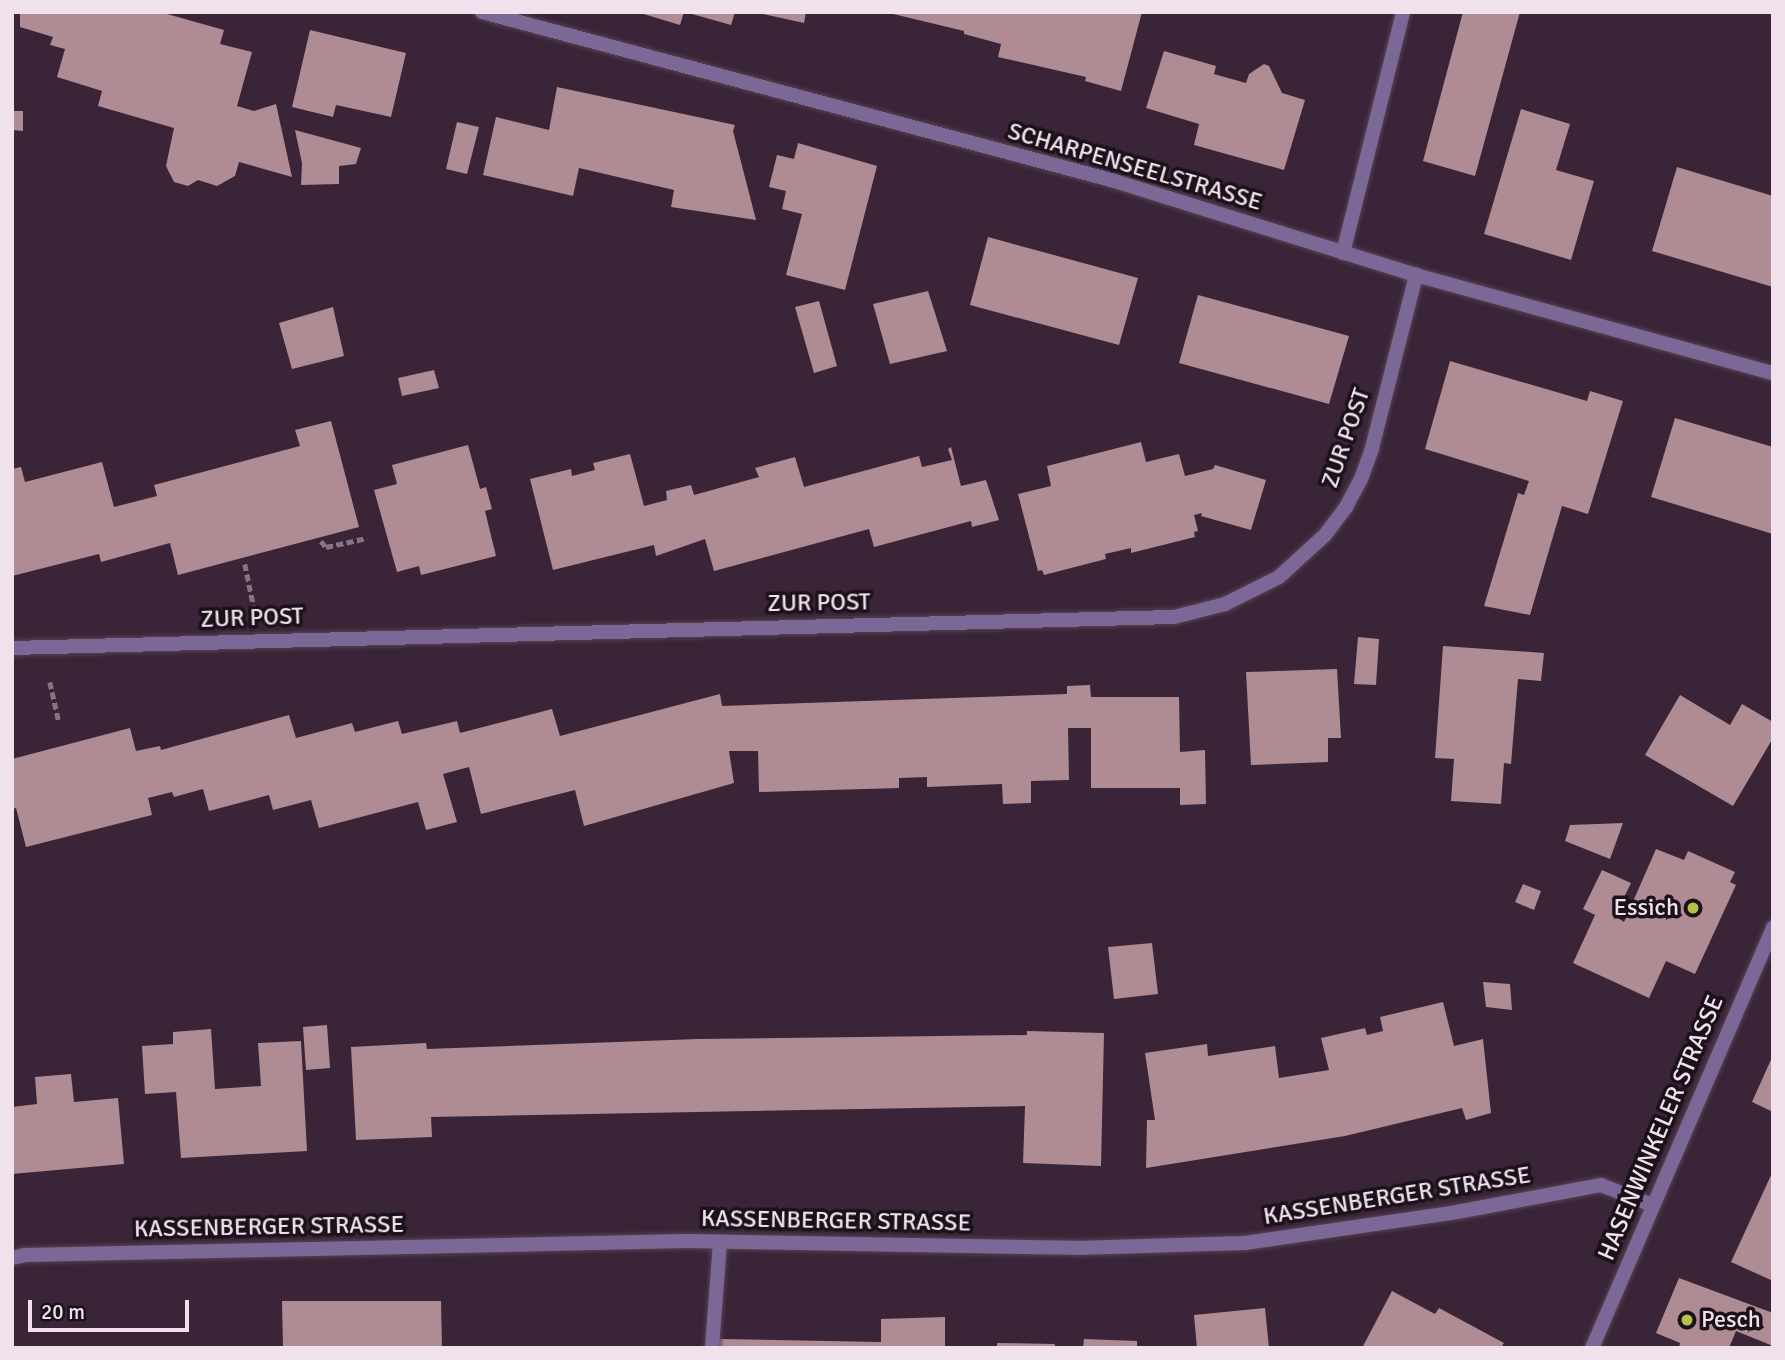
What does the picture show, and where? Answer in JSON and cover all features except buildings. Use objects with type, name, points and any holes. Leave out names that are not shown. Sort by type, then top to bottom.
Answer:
[{"type":"street","name":"SCHARPENSEELSTRASSE","points":[[482,12],[1111,180],[1416,275],[1773,373]]},
{"type":"street","points":[[1343,253],[1403,12]]},
{"type":"street","name":"ZUR POST","points":[[12,648],[1174,617],[1225,604],[1279,577],[1325,535],[1346,507],[1361,479],[1372,448],[1416,275]]},
{"type":"street","name":"HASENWINKELER STRASSE","points":[[1592,1348],[1773,927]]},
{"type":"street","name":"KASSENBERGER STRASSE","points":[[12,1258],[25,1255],[720,1242],[1076,1248],[1245,1243],[1457,1212],[1601,1185],[1652,1205]]},
{"type":"street","points":[[712,1348],[720,1242]]},
{"type":"path","points":[[321,541],[326,547],[367,538]]},
{"type":"path","points":[[245,564],[261,640]]},
{"type":"place","name":"Essich","points":[[1693,908]]},
{"type":"place","name":"Pesch","points":[[1687,1320]]}]
